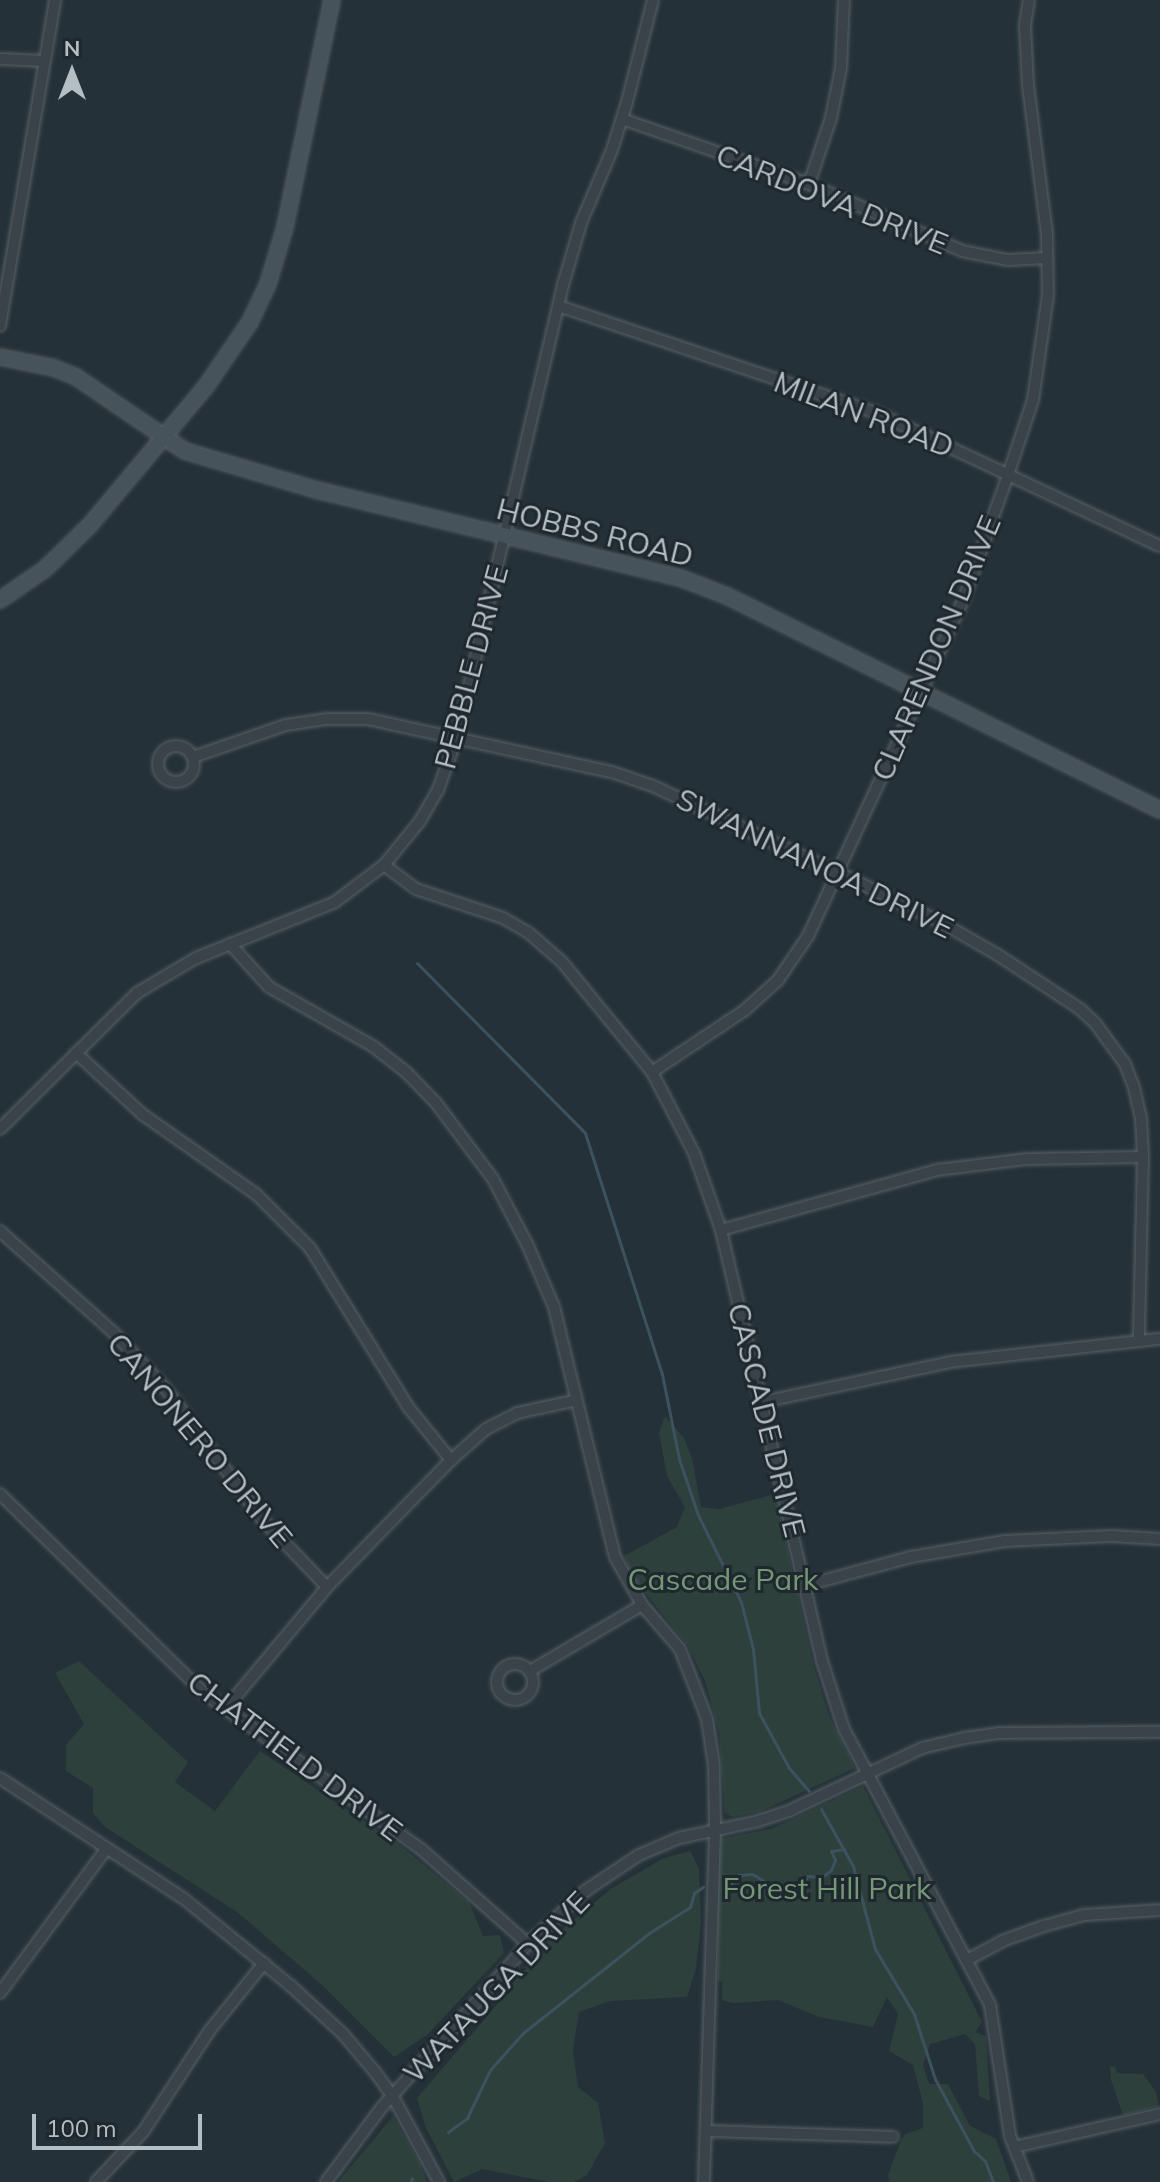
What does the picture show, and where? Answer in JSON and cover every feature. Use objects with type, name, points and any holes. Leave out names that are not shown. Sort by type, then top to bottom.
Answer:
[{"type":"street","points":[[0,326],[55,0]]},
{"type":"street","points":[[0,600],[58,557],[163,438],[223,363],[268,284],[285,227],[332,0]]},
{"type":"street","name":"PEBBLE DRIVE","points":[[0,1129],[137,993],[165,975],[230,944],[335,902],[384,865],[420,821],[438,790],[457,737],[581,223],[622,119],[653,0]]},
{"type":"street","points":[[809,184],[834,105],[841,68],[844,0]]},
{"type":"street","name":"CLARENDON DRIVE","points":[[652,1072],[716,1032],[778,980],[808,936],[964,598],[1009,472],[1033,400],[1048,294],[1047,234],[1028,85],[1025,25],[1029,0]]},
{"type":"street","points":[[0,59],[43,61]]},
{"type":"street","name":"CARDOVA DRIVE","points":[[622,119],[809,184],[962,251],[1008,260],[1046,258]]},
{"type":"street","name":"MILAN ROAD","points":[[559,306],[879,414],[1009,472],[1160,546]]},
{"type":"street","name":"HOBBS ROAD","points":[[0,357],[54,368],[76,377],[185,451],[304,487],[681,578],[727,596],[921,689],[1160,810]]},
{"type":"street","name":"SWANNANOA DRIVE","points":[[193,757],[263,731],[326,719],[368,719],[612,772],[640,781],[958,931],[1087,1016],[1125,1064],[1141,1118],[1143,1157],[1139,1340]]},
{"type":"street","name":"CASCADE DRIVE","points":[[384,865],[416,889],[503,918],[529,933],[562,962],[652,1072],[694,1153],[721,1230],[807,1585],[822,1661],[844,1729],[990,2005],[1005,2113],[1028,2182]]},
{"type":"street","points":[[230,944],[269,987],[374,1047],[406,1072],[459,1132],[493,1179],[528,1246],[554,1307],[615,1557],[642,1605],[680,1649],[699,1693],[714,1765],[715,1831],[704,2182]]},
{"type":"street","points":[[76,1053],[142,1114],[256,1194],[310,1248],[409,1408],[451,1460]]},
{"type":"street","points":[[721,1230],[937,1170],[1027,1159],[1143,1157]]},
{"type":"street","name":"CANONERO DRIVE","points":[[0,1231],[113,1332],[166,1389],[261,1518],[327,1587]]},
{"type":"street","points":[[762,1402],[950,1362],[1160,1339]]},
{"type":"street","points":[[226,1708],[327,1587],[451,1460],[486,1429],[517,1413],[577,1400]]},
{"type":"street","name":"CHATFIELD DRIVE","points":[[0,1494],[205,1694],[421,1849],[528,1944]]},
{"type":"street","points":[[807,1585],[925,1554],[1005,1541],[1111,1536],[1160,1539]]},
{"type":"street","points":[[530,1671],[642,1605]]},
{"type":"street","name":"WATAUGA DRIVE","points":[[326,2182],[392,2095],[528,1944],[585,1891],[639,1855],[679,1838],[791,1810],[922,1748],[987,1735],[1160,1732]]},
{"type":"street","points":[[0,1778],[183,1898],[264,1963],[343,2034],[392,2095],[439,2182]]},
{"type":"street","points":[[0,1993],[106,1849]]},
{"type":"street","points":[[967,1960],[1002,1941],[1084,1915],[1160,1910]]},
{"type":"street","points":[[96,2182],[143,2132],[210,2030],[264,1963]]},
{"type":"street","points":[[1014,2147],[1160,2114]]},
{"type":"street","points":[[706,2131],[893,2137]]},
{"type":"green space","name":"Cascade Park","points":[[665,1416],[684,1438],[692,1458],[701,1507],[719,1509],[775,1494],[814,1667],[829,1716],[855,1768],[759,1812],[732,1817],[725,1813],[719,1732],[705,1681],[688,1646],[632,1576],[624,1556],[677,1527],[685,1507],[667,1476],[659,1433]]},
{"type":"green space","points":[[79,1661],[188,1762],[175,1782],[215,1811],[260,1751],[401,1846],[469,1902],[483,1936],[500,1935],[504,1953],[428,2034],[394,2057],[322,1985],[237,1912],[105,1827],[93,1813],[93,1788],[66,1771],[66,1745],[84,1724],[55,1673]]},
{"type":"green space","name":"Forest Hill Park","points":[[863,1786],[982,2022],[975,2032],[986,2036],[990,2101],[979,2096],[975,2044],[965,2034],[930,2044],[923,2065],[929,2084],[948,2084],[970,2126],[996,2139],[1011,2182],[890,2182],[888,2175],[905,2134],[923,2128],[923,2103],[913,2065],[889,2051],[898,2014],[887,1997],[873,2027],[819,2017],[778,2000],[732,2003],[722,2000],[722,1981],[718,1981],[718,1839],[771,1829]]},
{"type":"green space","points":[[690,1851],[699,1869],[701,1922],[696,1969],[687,1997],[610,2001],[579,2012],[573,2050],[578,2087],[598,2103],[605,2143],[587,2175],[574,2182],[549,2182],[482,2169],[454,2182],[426,2128],[417,2098],[495,2007],[537,1950],[612,1888],[664,1858]]},
{"type":"green space","points":[[1115,2066],[1117,2073],[1143,2074],[1156,2092],[1159,2106],[1123,2115],[1111,2080],[1110,2067]]},
{"type":"green space","points":[[393,2116],[420,2163],[427,2182],[338,2182]]},
{"type":"waterway","points":[[417,963],[585,1133],[662,1374],[679,1459],[698,1515],[741,1602],[753,1649],[759,1713],[789,1768],[809,1791]]},
{"type":"waterway","points":[[821,1809],[853,1866],[875,1949],[914,2014],[935,2079],[974,2151],[985,2161],[993,2182]]},
{"type":"waterway","points":[[729,1886],[739,1875],[752,1874],[789,1896],[801,1891],[807,1876],[822,1877],[831,1870],[835,1860],[831,1851],[844,1849]]},
{"type":"waterway","points":[[448,2132],[467,2118],[490,2070],[523,2033],[649,1933],[690,1907],[694,1893],[703,1887]]},
{"type":"waterway","points":[[411,2182],[412,2178]]}]
